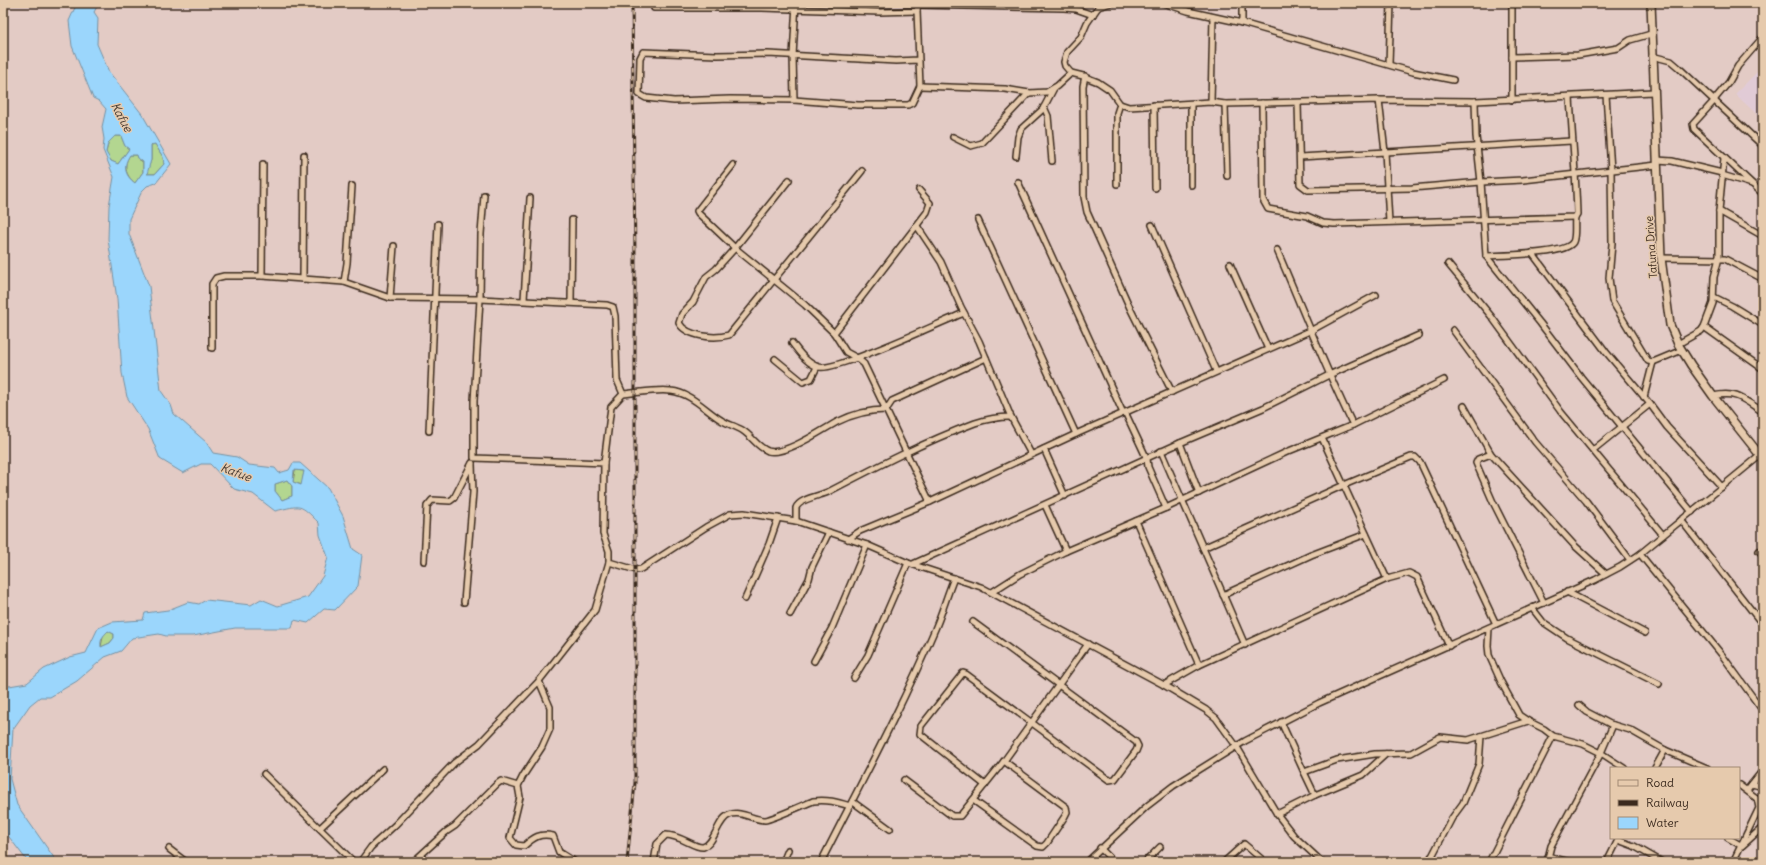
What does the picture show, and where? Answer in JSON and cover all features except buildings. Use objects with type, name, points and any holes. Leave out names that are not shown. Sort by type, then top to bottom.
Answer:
[{"type":"main road","name":"Tafuna Drive","points":[[1650,3],[1661,258],[1668,315],[1680,347],[1713,396],[1762,456]]},
{"type":"street","points":[[794,100],[794,10],[796,3]]},
{"type":"street","points":[[1111,3],[1100,5],[1081,37],[1066,55],[1065,66],[1071,73],[1085,76],[1110,90],[1120,104],[1137,107],[1211,102],[1225,104],[1379,100],[1512,100],[1653,92]]},
{"type":"street","points":[[1163,3],[1188,11],[1242,23],[1413,72],[1453,80]]},
{"type":"street","points":[[1242,3],[1242,23]]},
{"type":"street","points":[[1389,64],[1391,3]]},
{"type":"street","points":[[1512,3],[1512,100]]},
{"type":"street","points":[[918,6],[918,60],[920,86],[912,103],[908,105],[858,105],[794,100],[730,99],[674,101],[646,98],[639,94],[640,58],[643,52],[794,56],[896,61],[918,60]]},
{"type":"street","points":[[654,8],[879,12],[918,6],[1064,8],[1076,9],[1093,15]]},
{"type":"street","points":[[1211,102],[1213,17]]},
{"type":"street","points":[[1512,57],[1578,55],[1618,48],[1630,40],[1651,34]]},
{"type":"street","points":[[1763,37],[1738,66],[1729,82],[1693,126],[1724,158],[1763,194]]},
{"type":"street","points":[[1652,56],[1662,58],[1675,64],[1763,146]]},
{"type":"street","points":[[920,86],[1004,89],[1029,93],[1047,92],[1055,88],[1071,73]]},
{"type":"street","points":[[1085,76],[1083,86],[1084,188],[1087,212],[1130,308],[1172,392]]},
{"type":"street","points":[[1016,156],[1018,137],[1021,129],[1044,107],[1055,88]]},
{"type":"street","points":[[953,137],[971,146],[982,143],[1029,93]]},
{"type":"street","points":[[1606,94],[1611,170],[1612,244],[1610,278],[1612,301],[1648,362],[1653,362],[1680,347],[1704,327],[1714,297],[1714,277],[1719,258],[1719,211],[1724,158]]},
{"type":"street","points":[[1486,256],[1532,253],[1568,247],[1573,241],[1575,217],[1577,214],[1576,175],[1572,141],[1570,97]]},
{"type":"street","points":[[1379,100],[1385,152],[1389,222]]},
{"type":"street","points":[[1475,101],[1486,256],[1622,428],[1692,512]]},
{"type":"street","points":[[1262,103],[1263,200],[1266,207],[1307,216],[1323,223],[1334,224],[1575,217]]},
{"type":"street","points":[[1298,103],[1300,184],[1305,189],[1312,191],[1387,190],[1522,180],[1576,175],[1672,161],[1753,184]]},
{"type":"street","points":[[1117,184],[1116,113],[1120,104]]},
{"type":"street","points":[[1190,104],[1191,185]]},
{"type":"street","points":[[1225,104],[1227,176]]},
{"type":"street","points":[[1154,105],[1154,188]]},
{"type":"street","points":[[1044,107],[1048,116],[1052,161]]},
{"type":"street","points":[[1300,157],[1572,141]]},
{"type":"street","points":[[303,279],[304,156]]},
{"type":"street","points":[[262,164],[262,276]]},
{"type":"street","points":[[733,165],[698,210],[698,213],[735,248],[805,305],[834,332],[846,352],[858,358],[867,368],[930,502]]},
{"type":"street","points":[[789,180],[735,248],[716,269],[706,277],[693,302],[682,314],[679,323],[685,331],[690,334],[716,337],[729,335],[862,171]]},
{"type":"street","points":[[1018,182],[1124,413],[1147,459],[1148,467],[1166,508]]},
{"type":"street","points":[[344,282],[347,264],[352,186]]},
{"type":"street","points":[[834,332],[927,212],[930,203],[919,190]]},
{"type":"street","points":[[464,602],[473,492],[474,401],[484,195]]},
{"type":"street","points":[[524,300],[530,198]]},
{"type":"street","points":[[1719,211],[1763,236]]},
{"type":"street","points":[[571,302],[572,220]]},
{"type":"street","points":[[978,220],[1076,434]]},
{"type":"street","points":[[429,431],[436,298],[438,224]]},
{"type":"street","points":[[1152,225],[1216,371]]},
{"type":"street","points":[[917,226],[941,262],[986,358],[1011,417],[1031,454]]},
{"type":"street","points":[[390,298],[394,246]]},
{"type":"street","points":[[1276,250],[1312,330],[1329,375],[1353,425]]},
{"type":"street","points":[[1532,253],[1606,352],[1650,404],[1667,427],[1722,487]]},
{"type":"street","points":[[1661,258],[1719,258],[1730,261],[1763,279]]},
{"type":"street","points":[[1230,264],[1268,349]]},
{"type":"street","points":[[1448,264],[1491,316],[1561,412],[1663,535]]},
{"type":"street","points":[[212,348],[212,284],[216,278],[224,276],[262,276],[344,282],[390,298],[524,300],[607,304],[613,306],[615,316],[617,380],[623,394]]},
{"type":"street","points":[[848,538],[860,531],[930,502],[1031,454],[1216,371],[1312,330],[1376,295]]},
{"type":"street","points":[[1714,297],[1763,325]]},
{"type":"street","points":[[792,343],[804,358],[817,367],[827,368],[858,358],[964,313]]},
{"type":"street","points":[[1704,327],[1763,370]]},
{"type":"street","points":[[1453,330],[1535,442],[1586,501],[1630,560]]},
{"type":"street","points":[[854,678],[868,655],[911,563],[1045,505],[1147,459],[1161,451],[1263,408],[1329,375],[1419,335]]},
{"type":"street","points":[[886,410],[892,401],[986,358]]},
{"type":"street","points":[[775,360],[803,382],[811,379],[817,367]]},
{"type":"street","points":[[1644,397],[1653,362]]},
{"type":"street","points":[[992,592],[1020,574],[1066,551],[1353,425],[1444,380]]},
{"type":"street","points":[[360,862],[371,848],[454,763],[479,744],[539,682],[595,610],[609,562],[609,551],[603,534],[604,463],[611,407],[623,394],[666,391],[679,392],[695,401],[722,421],[735,425],[744,431],[752,440],[768,451],[782,450],[809,438],[837,422],[857,414],[870,410],[886,410]]},
{"type":"street","points":[[1713,396],[1726,393],[1733,394],[1763,412]]},
{"type":"street","points":[[880,398],[892,401]]},
{"type":"street","points":[[1593,450],[1650,404]]},
{"type":"street","points":[[1464,406],[1491,454],[1574,545],[1606,574]]},
{"type":"street","points":[[796,521],[796,508],[802,501],[818,497],[907,452],[976,422],[993,418],[1011,417]]},
{"type":"street","points":[[1322,438],[1387,578]]},
{"type":"street","points":[[1180,443],[1199,493]]},
{"type":"street","points":[[1044,449],[1065,496]]},
{"type":"street","points":[[1161,451],[1245,645]]},
{"type":"street","points":[[1491,454],[1478,459],[1476,463],[1492,502],[1506,526],[1527,572],[1544,603]]},
{"type":"street","points":[[1087,862],[1100,848],[1147,806],[1173,786],[1237,747],[1281,722],[1319,703],[1449,646],[1606,574],[1640,554],[1762,456]]},
{"type":"street","points":[[1203,548],[1344,485],[1411,457],[1418,459],[1496,624]]},
{"type":"street","points":[[473,461],[604,463]]},
{"type":"street","points":[[424,561],[427,506],[432,500],[450,501],[454,498],[473,461]]},
{"type":"street","points":[[1045,505],[1066,551]]},
{"type":"street","points":[[609,562],[636,570],[641,569],[730,514],[744,513],[796,521],[848,538],[911,563],[992,592],[1164,685],[1206,710],[1216,718],[1237,747],[1277,814],[1294,836],[1322,862]]},
{"type":"street","points":[[745,599],[769,544],[778,518]]},
{"type":"street","points":[[1681,520],[1763,625]]},
{"type":"street","points":[[1136,521],[1199,665]]},
{"type":"street","points":[[790,614],[809,579],[812,567],[829,532]]},
{"type":"street","points":[[1223,595],[1311,555],[1366,534]]},
{"type":"street","points":[[814,661],[832,628],[867,545]]},
{"type":"street","points":[[1640,554],[1722,655],[1763,710]]},
{"type":"street","points":[[1164,685],[1199,665],[1387,578],[1409,573],[1417,577],[1449,646]]},
{"type":"street","points":[[821,862],[926,650],[954,578]]},
{"type":"street","points":[[1568,592],[1645,633]]},
{"type":"street","points":[[1532,608],[1543,622],[1568,638],[1659,684]]},
{"type":"street","points":[[973,622],[1059,684],[1136,742],[1138,746],[1136,751],[1115,779],[1109,780],[963,673],[921,726],[920,734],[985,785]]},
{"type":"street","points":[[1489,628],[1489,655],[1501,682],[1519,715],[1528,722],[1544,729],[1553,736],[1575,742],[1600,753],[1622,767]]},
{"type":"street","points":[[904,780],[952,816],[956,818],[960,816],[1004,761],[1088,644]]},
{"type":"street","points":[[539,682],[550,708],[550,729],[542,747],[518,786],[520,797],[510,838],[516,845],[524,846],[534,837],[544,834],[553,836],[559,852],[575,862]]},
{"type":"street","points":[[1579,705],[1587,712],[1613,725],[1630,730],[1665,750],[1705,767]]},
{"type":"street","points":[[1281,722],[1315,795]]},
{"type":"street","points":[[1304,772],[1337,760],[1375,754],[1411,753],[1440,737],[1468,740],[1528,722]]},
{"type":"street","points":[[1547,860],[1551,846],[1613,725]]},
{"type":"street","points":[[1440,862],[1430,860],[1452,818],[1463,803],[1479,764],[1481,736]]},
{"type":"street","points":[[1489,862],[1553,736]]},
{"type":"street","points":[[1656,767],[1665,750]]},
{"type":"street","points":[[1277,814],[1315,795],[1363,775],[1386,754]]},
{"type":"street","points":[[973,800],[1037,846],[1043,847],[1047,843],[1065,816],[1067,812],[1066,807],[1004,761]]},
{"type":"street","points":[[320,828],[383,769]]},
{"type":"street","points":[[1748,790],[1763,770]]},
{"type":"street","points":[[264,774],[354,862]]},
{"type":"street","points":[[413,862],[446,832],[455,826],[501,781],[518,786]]},
{"type":"street","points":[[1752,784],[1763,787]]},
{"type":"street","points":[[1740,786],[1748,790],[1763,803]]},
{"type":"street","points":[[1732,862],[1742,846],[1759,808],[1757,798]]},
{"type":"street","points":[[654,862],[657,844],[666,835],[680,837],[697,847],[704,847],[709,843],[724,818],[736,813],[757,819],[767,820],[813,801],[828,800],[851,804],[890,829]]},
{"type":"street","points":[[1742,846],[1763,827]]},
{"type":"street","points":[[1607,862],[1619,839],[1662,862]]},
{"type":"street","points":[[1730,839],[1742,846]]},
{"type":"street","points":[[1224,862],[1244,844],[1265,862]]},
{"type":"street","points":[[1144,862],[1160,846]]},
{"type":"street","points":[[1100,848],[1114,862]]},
{"type":"street","points":[[169,849],[186,862]]},
{"type":"street","points":[[783,862],[788,850]]},
{"type":"street","points":[[1547,860],[1551,856],[1570,862]]},
{"type":"shaded area","points":[[1763,66],[1763,120],[1735,94]]},
{"type":"green space","points":[[115,136],[121,136],[125,146],[129,149],[118,164],[111,161],[106,153],[108,143]]},
{"type":"green space","points":[[155,144],[163,157],[164,164],[155,174],[146,174],[151,160],[151,145]]},
{"type":"green space","points":[[130,155],[137,155],[138,159],[143,162],[143,172],[135,183],[129,177],[126,170],[126,162]]},
{"type":"green space","points":[[295,470],[304,471],[302,485],[293,482]]},
{"type":"green space","points":[[287,480],[292,486],[292,496],[282,500],[275,491],[275,484]]},
{"type":"green space","points":[[108,631],[114,634],[114,638],[110,643],[101,647],[103,636]]},
{"type":"water","name":"Kafue","points":[[77,3],[99,3],[94,12],[98,18],[97,44],[109,72],[142,114],[171,164],[156,183],[147,186],[142,191],[129,219],[129,234],[149,286],[161,391],[171,405],[174,414],[206,442],[213,453],[237,457],[249,465],[275,468],[279,473],[289,470],[293,463],[300,463],[328,488],[343,516],[353,549],[362,555],[358,586],[335,610],[324,609],[308,623],[294,620],[292,628],[235,628],[193,636],[166,636],[159,634],[132,638],[121,651],[105,657],[77,681],[50,697],[40,697],[30,705],[13,729],[10,779],[17,805],[57,862],[28,862],[3,829],[3,687],[27,683],[44,669],[70,657],[86,653],[98,628],[112,622],[143,620],[145,613],[168,610],[188,602],[199,604],[206,600],[251,605],[261,599],[278,606],[308,597],[323,576],[328,557],[320,535],[319,523],[300,507],[275,511],[253,494],[234,489],[210,464],[201,464],[183,473],[160,459],[148,429],[127,397],[122,373],[117,299],[108,239],[109,206],[114,177],[103,150],[104,139],[102,127],[106,109],[99,101],[93,98],[72,46],[69,21]],"holes":[[[115,136],[121,136],[125,146],[129,149],[118,164],[111,161],[106,152],[108,143]],[[155,144],[163,157],[164,164],[155,174],[147,174],[151,160],[151,145]],[[130,155],[137,155],[143,162],[143,172],[135,183],[131,180],[127,173],[126,162]],[[294,470],[304,471],[301,485],[293,482]],[[287,480],[292,486],[292,496],[282,500],[275,491],[275,484]],[[108,631],[114,634],[114,638],[110,643],[101,647],[101,640]]]},
{"type":"railway","points":[[627,862],[635,783],[635,256],[632,3]]}]
